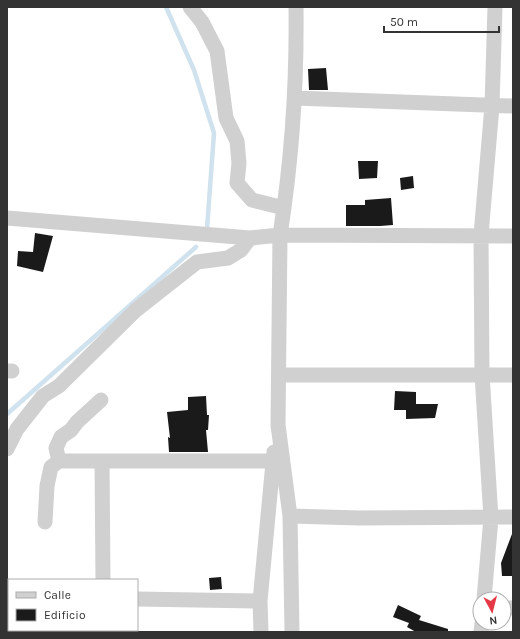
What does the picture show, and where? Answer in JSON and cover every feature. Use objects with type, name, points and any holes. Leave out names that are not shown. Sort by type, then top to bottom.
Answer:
[{"type":"street","points":[[190,7],[202,22],[217,51],[226,118],[237,141],[239,163],[237,183],[252,200],[284,208]]},
{"type":"street","points":[[261,632],[260,601],[273,462],[278,425],[280,375],[280,235],[295,98],[296,7]]},
{"type":"street","points":[[485,591],[491,518],[482,374],[481,235],[492,106],[495,7]]},
{"type":"street","points":[[295,98],[513,106]]},
{"type":"street","points":[[7,218],[250,238],[280,235],[513,236]]},
{"type":"street","points":[[7,449],[17,429],[43,396],[59,386],[136,310],[197,262],[228,258],[241,250],[250,238]]},
{"type":"street","points":[[280,375],[513,375]]},
{"type":"street","points":[[59,461],[56,448],[61,437],[72,430],[77,422],[101,400]]},
{"type":"street","points":[[278,425],[290,516],[292,632]]},
{"type":"street","points":[[45,522],[45,504],[49,473],[51,467],[59,461],[273,462]]},
{"type":"street","points":[[102,461],[103,579]]},
{"type":"street","points":[[290,516],[359,518],[513,517]]},
{"type":"street","points":[[138,599],[260,601]]},
{"type":"building","points":[[326,68],[328,90],[309,90],[308,69]]},
{"type":"building","points":[[358,161],[378,161],[377,178],[359,179]]},
{"type":"building","points":[[413,176],[414,188],[401,190],[400,178]]},
{"type":"building","points":[[391,198],[393,225],[346,226],[346,205],[365,205],[365,200]]},
{"type":"building","points":[[35,233],[53,236],[43,272],[17,266],[18,251],[33,252]]},
{"type":"building","points":[[395,391],[416,392],[416,404],[438,404],[435,418],[406,419],[406,410],[394,410]]},
{"type":"building","points":[[206,396],[207,415],[209,415],[208,430],[206,430],[208,452],[169,452],[168,437],[170,438],[167,412],[188,410],[188,397]]},
{"type":"building","points":[[512,534],[513,576],[502,576],[501,563]]},
{"type":"building","points":[[221,577],[222,589],[210,590],[209,578]]},
{"type":"building","points":[[398,605],[421,616],[419,620],[448,629],[448,632],[416,632],[407,627],[409,623],[393,617]]},
{"type":"waterway","points":[[166,7],[194,70],[214,133],[207,229]]},
{"type":"waterway","points":[[7,414],[196,247]]}]
